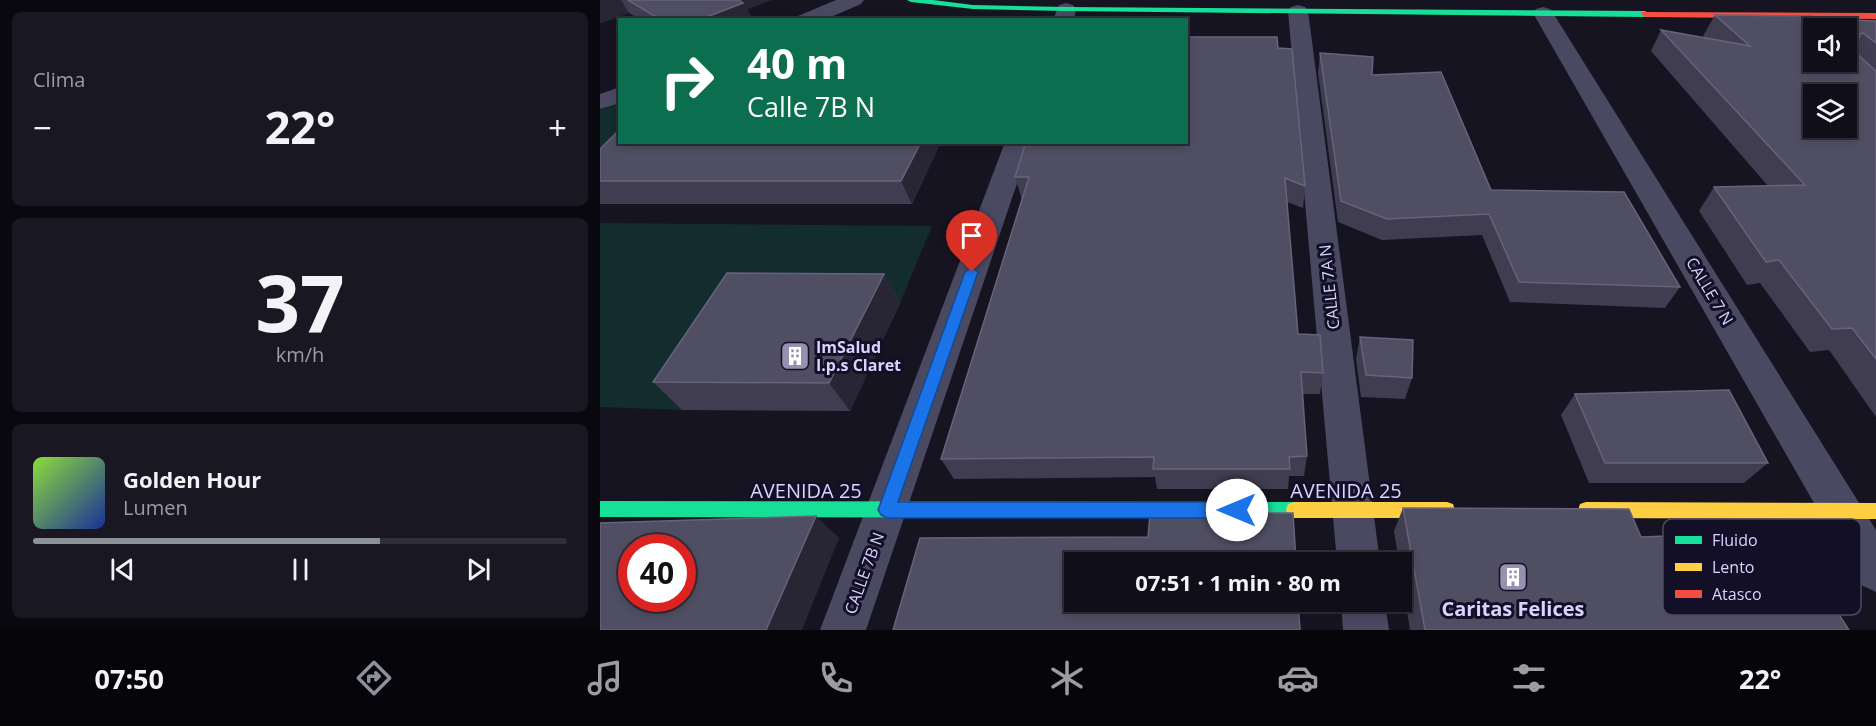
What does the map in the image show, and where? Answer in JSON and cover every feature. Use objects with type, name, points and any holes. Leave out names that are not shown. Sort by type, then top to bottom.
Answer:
[{"type":"street","points":[[810,18],[854,0]]},
{"type":"street","points":[[911,0],[1064,14],[1298,11],[1876,16]]},
{"type":"street","name":"CALLE 7A N","points":[[1298,11],[1358,552]]},
{"type":"street","name":"CALLE 7 N","points":[[1543,13],[1846,519]]},
{"type":"street","points":[[1790,15],[1803,27]]},
{"type":"street","points":[[600,102],[618,95]]},
{"type":"street","name":"CALLE 7B N","points":[[843,630],[1017,144]]},
{"type":"street","name":"AVENIDA 25","points":[[600,509],[1461,510]]},
{"type":"street","points":[[1568,510],[1876,511]]},
{"type":"street","name":"CALLE 7 N","points":[[1861,545],[1876,570]]},
{"type":"street","points":[[1364,612],[1366,630]]},
{"type":"green space","points":[[618,102],[618,132],[600,150],[600,110]]},
{"type":"green space","points":[[600,223],[932,226],[900,303],[750,302],[682,410],[600,407]]},
{"type":"building","points":[[628,0],[739,0],[743,3],[704,18],[658,18]]},
{"type":"building","points":[[1715,15],[1812,16],[1814,18],[1803,18],[1803,72],[1857,72],[1857,54],[1876,71],[1876,359],[1852,328],[1832,329],[1779,260],[1766,262],[1714,187],[1805,185],[1661,30],[1750,46]]},
{"type":"building","points":[[1857,20],[1876,21],[1876,43],[1863,33],[1857,38]]},
{"type":"building","points":[[1188,37],[1277,37],[1278,48],[1292,49],[1305,186],[1285,178],[1298,334],[1320,335],[1323,373],[1301,372],[1307,456],[1289,457],[1290,469],[1153,469],[1154,457],[941,459],[1029,177],[1015,177],[1025,144],[1188,144]]},
{"type":"building","points":[[1320,53],[1373,57],[1372,75],[1441,72],[1491,190],[1624,192],[1680,287],[1519,282],[1489,214],[1387,219],[1341,201]]},
{"type":"building","points":[[618,131],[618,144],[920,144],[901,181],[600,181],[600,149]]},
{"type":"building","points":[[727,273],[884,274],[829,383],[653,382]]},
{"type":"building","points":[[1360,337],[1413,340],[1412,378],[1366,375]]},
{"type":"building","points":[[1729,390],[1768,463],[1605,463],[1575,394]]},
{"type":"building","name":"Caritas Felices","points":[[1403,508],[1629,509],[1641,537],[1663,536],[1663,615],[1839,615],[1849,630],[1425,630]]},
{"type":"building","points":[[1150,513],[1293,513],[1295,552],[1064,552],[1064,612],[1299,612],[1300,630],[893,630],[920,538],[1148,537]]},
{"type":"building","points":[[816,516],[766,630],[600,630],[600,523]]},
{"type":"traffic: fast","points":[[911,0],[973,7],[1066,9],[1645,14]]},
{"type":"traffic: fast","points":[[600,509],[1294,510]]},
{"type":"traffic: slow","points":[[1294,510],[1447,510]]},
{"type":"traffic: slow","points":[[1586,510],[1876,511]]},
{"type":"traffic: jam","points":[[1645,14],[1876,16]]},
{"type":"place","name":"ImSalud I.p.s Claret","points":[[795,356]]},
{"type":"place","name":"Caritas Felices","points":[[1513,577]]},
{"type":"route","points":[[972,272],[887,510],[1237,510]]}]
